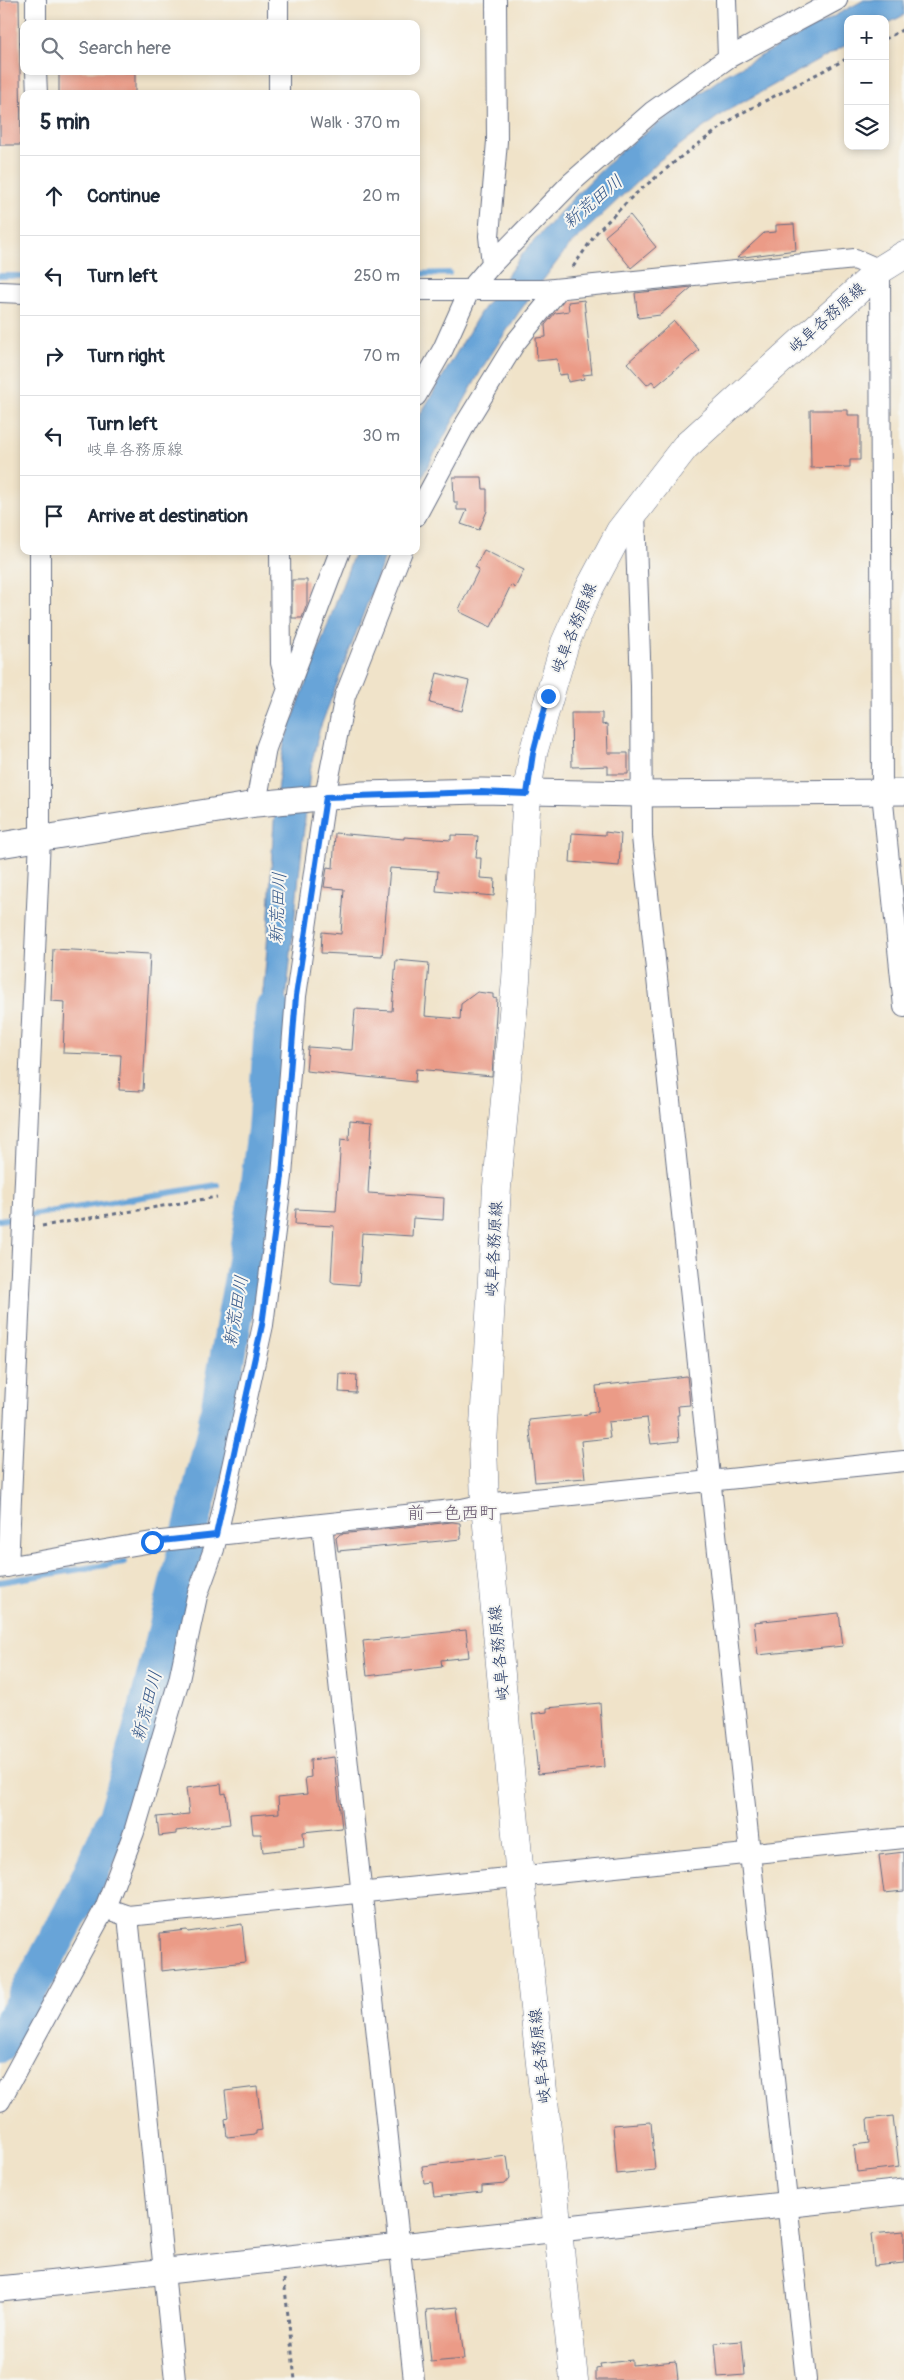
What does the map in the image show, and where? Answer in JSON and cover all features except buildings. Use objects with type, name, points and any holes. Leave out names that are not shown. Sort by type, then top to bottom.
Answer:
[{"type":"main road","name":"岐阜各務原線","points":[[574,2380],[520,1877],[485,1504],[483,1445],[497,1197],[516,980],[527,794],[533,753],[565,643],[587,593],[620,532],[685,447],[880,270],[904,255]]},
{"type":"street","points":[[36,0],[36,20]]},
{"type":"street","points":[[278,0],[278,20]]},
{"type":"street","points":[[492,264],[489,236],[497,140],[496,0]]},
{"type":"street","points":[[726,0],[728,58]]},
{"type":"street","points":[[420,389],[443,349],[469,291],[492,264],[572,182],[652,112],[728,58],[837,0]]},
{"type":"street","points":[[36,75],[37,90]]},
{"type":"street","points":[[279,75],[279,90]]},
{"type":"street","points":[[420,290],[551,289],[704,272],[854,259],[880,270],[893,793],[904,1007]]},
{"type":"street","points":[[420,508],[466,422],[551,289]]},
{"type":"street","points":[[0,292],[20,293]]},
{"type":"street","points":[[635,512],[641,686],[640,794],[642,837],[806,2380]]},
{"type":"street","points":[[40,555],[40,838],[24,1229],[4,1567],[212,1535],[462,1509],[485,1504],[904,1461]]},
{"type":"street","points":[[280,555],[281,663],[288,689]]},
{"type":"street","points":[[261,804],[266,748],[338,555]]},
{"type":"street","points":[[0,2100],[105,1908],[134,1832],[178,1680],[262,1325],[282,1176],[296,996],[319,797],[345,696],[400,555]]},
{"type":"street","points":[[0,845],[261,804],[319,797],[471,792],[527,794],[893,793]]},
{"type":"street","points":[[322,1524],[414,2380]]},
{"type":"street","points":[[105,1908],[128,1916],[904,1838]]},
{"type":"street","points":[[128,1916],[175,2380]]},
{"type":"street","points":[[0,2289],[904,2192]]},
{"type":"path","points":[[889,37],[904,29]]},
{"type":"path","points":[[551,289],[597,232],[634,196],[682,156],[738,116],[844,60]]},
{"type":"path","points":[[24,1229],[217,1197]]},
{"type":"path","points":[[282,2259],[295,2380]]},
{"type":"water","points":[[864,0],[904,0],[904,15],[889,23],[889,15],[844,15],[844,46],[723,113],[660,160],[568,247],[519,312],[484,365],[420,480],[420,415],[480,313],[524,252],[576,195],[622,150],[724,76]]},
{"type":"water","points":[[354,555],[385,555],[319,731],[310,771],[280,1058],[254,1056],[266,960],[277,791],[285,740]]},
{"type":"waterway","points":[[420,274],[449,273]]},
{"type":"waterway","points":[[0,276],[20,276]]},
{"type":"waterway","name":"新荒田川","points":[[0,2045],[81,1894],[116,1817],[145,1714],[213,1439],[255,1205],[265,1130],[273,1009]]},
{"type":"waterway","points":[[0,1220],[217,1185]]},
{"type":"waterway","points":[[0,1582],[124,1562]]},
{"type":"district","name":"前一色西町","points":[[452,1513]]},
{"type":"route","points":[[152,1542],[216,1535],[262,1325],[282,1176],[296,996],[312,879],[326,797],[362,794],[481,792],[527,794],[533,753],[548,696]]}]
